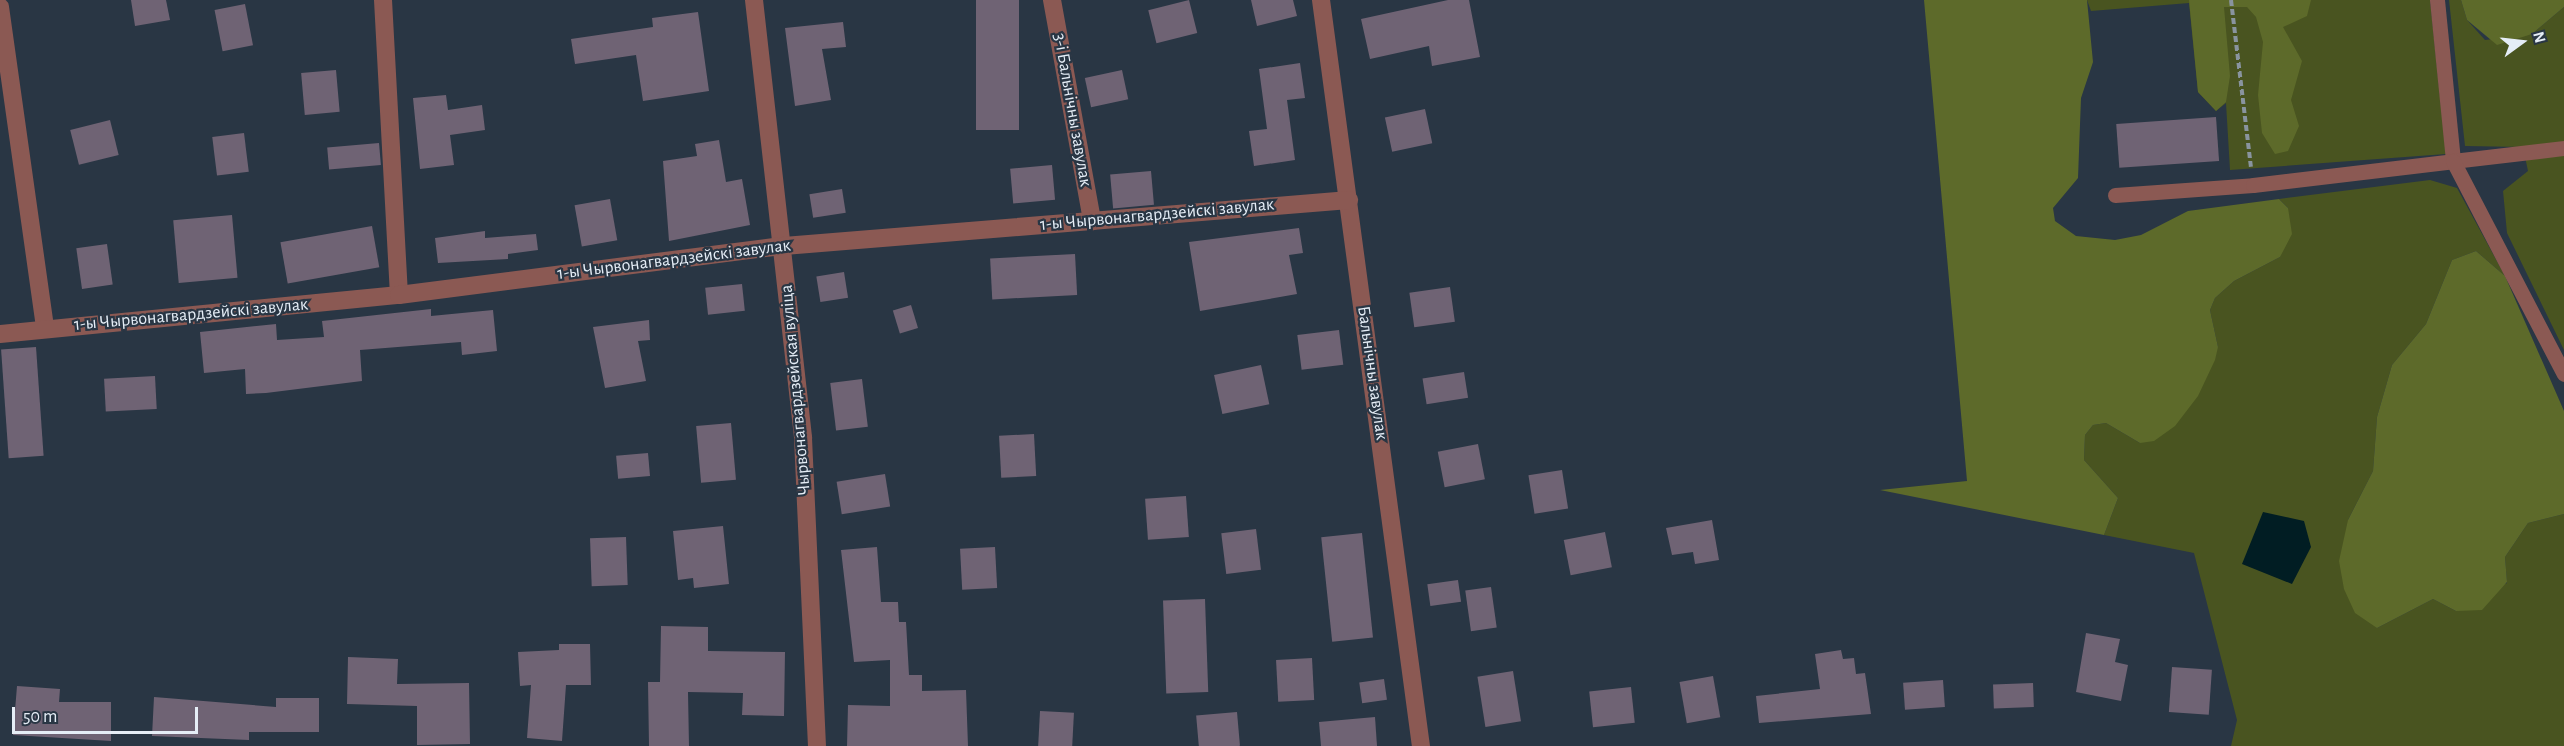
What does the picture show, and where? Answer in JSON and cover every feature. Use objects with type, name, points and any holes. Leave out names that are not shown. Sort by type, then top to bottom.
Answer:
[{"type":"street","points":[[383,0],[399,295]]},
{"type":"street","name":"Чырвонагвардзейская вуліца","points":[[754,0],[784,246],[803,438],[817,746]]},
{"type":"street","name":"3-і Бальнічны завулак","points":[[1052,0],[1092,220]]},
{"type":"street","name":"Бальнічны завулак","points":[[1321,0],[1421,746]]},
{"type":"street","points":[[0,7],[45,329]]},
{"type":"street","name":"1-ы Чырвонагвардзейскі завулак","points":[[0,334],[399,295],[784,246],[1349,200]]},
{"type":"lane","points":[[2437,0],[2453,161],[2564,374]]},
{"type":"lane","points":[[2115,195],[2253,185],[2564,148]]},
{"type":"path","points":[[2231,0],[2253,185]]},
{"type":"green space","points":[[1924,0],[2087,0],[2093,62],[2081,98],[2078,178],[2053,208],[2055,221],[2076,236],[2115,240],[2141,235],[2188,211],[2279,199],[2288,208],[2292,234],[2280,257],[2234,281],[2215,298],[2210,310],[2218,347],[2215,360],[2198,396],[2175,426],[2154,441],[2140,443],[2106,423],[2093,425],[2085,435],[2084,460],[2118,498],[2104,535],[1880,490],[1967,481]]},
{"type":"green space","points":[[2087,0],[2430,0],[2446,154],[2230,170],[2226,103],[2216,111],[2198,92],[2189,3],[2091,11]]},
{"type":"green space","points":[[2189,0],[2311,0],[2307,16],[2283,27],[2302,61],[2291,100],[2299,126],[2288,151],[2275,154],[2262,133],[2258,95],[2263,42],[2256,17],[2247,7],[2224,7],[2230,76],[2226,102],[2216,111],[2198,92]]},
{"type":"green space","points":[[2449,0],[2461,0],[2467,20],[2485,40],[2532,34],[2564,7],[2564,350],[2507,233],[2503,191],[2528,171],[2523,147],[2465,146]]},
{"type":"green space","points":[[2461,0],[2564,0],[2564,7],[2532,34],[2497,45],[2467,20]]},
{"type":"green space","points":[[2430,180],[2457,188],[2505,276],[2476,251],[2452,260],[2426,324],[2392,365],[2377,417],[2373,471],[2348,520],[2377,628],[2433,599],[2456,611],[2507,583],[2505,557],[2528,523],[2564,514],[2564,746],[2231,746],[2237,720],[2194,553],[2104,535],[2118,498],[2084,460],[2085,435],[2093,425],[2106,423],[2140,443],[2218,347],[2210,310],[2215,298],[2234,281],[2280,257],[2288,208],[2279,199]]},
{"type":"green space","points":[[2476,251],[2505,276],[2564,411],[2564,514],[2528,523],[2505,557],[2507,582],[2482,610],[2456,611],[2433,599],[2377,628],[2355,613],[2344,589],[2339,561],[2348,520],[2373,471],[2377,417],[2392,365],[2426,324],[2452,260]]},
{"type":"shaded area","points":[[2263,512],[2304,521],[2311,547],[2292,584],[2242,564]]},
{"type":"building","points":[[131,0],[166,0],[170,20],[135,26]]},
{"type":"building","points":[[976,0],[1019,0],[1019,130],[976,130]]},
{"type":"building","points":[[1189,0],[1197,33],[1156,43],[1148,10]]},
{"type":"building","points":[[1251,0],[1293,0],[1297,16],[1257,26]]},
{"type":"building","points":[[1448,0],[1469,0],[1480,57],[1432,66],[1429,46],[1370,59],[1361,19]]},
{"type":"building","points":[[245,4],[253,45],[223,51],[215,10]]},
{"type":"building","points":[[698,12],[709,91],[643,101],[636,55],[575,64],[571,39],[653,27],[652,18]]},
{"type":"building","points":[[843,22],[846,47],[822,49],[831,100],[795,106],[785,28]]},
{"type":"building","points":[[1300,63],[1305,98],[1287,100],[1295,160],[1254,166],[1249,131],[1267,129],[1259,69]]},
{"type":"building","points":[[336,70],[340,112],[305,115],[301,73]]},
{"type":"building","points":[[1122,70],[1128,99],[1091,107],[1085,78]]},
{"type":"building","points":[[446,95],[448,110],[482,105],[485,130],[450,135],[454,165],[420,169],[413,98]]},
{"type":"building","points":[[1425,109],[1432,143],[1392,152],[1385,118]]},
{"type":"building","points":[[2216,117],[2219,161],[2119,168],[2116,124]]},
{"type":"building","points":[[110,120],[119,155],[79,165],[70,130]]},
{"type":"building","points":[[244,133],[249,172],[217,176],[212,137]]},
{"type":"building","points":[[719,140],[726,182],[742,179],[750,225],[669,241],[663,161],[697,156],[695,144]]},
{"type":"building","points":[[379,143],[381,165],[329,169],[327,148]]},
{"type":"building","points":[[1052,165],[1055,200],[1013,204],[1010,169]]},
{"type":"building","points":[[1151,171],[1154,205],[1113,208],[1110,175]]},
{"type":"building","points":[[842,189],[846,213],[813,218],[809,194]]},
{"type":"building","points":[[610,199],[617,240],[582,247],[575,205]]},
{"type":"building","points":[[232,215],[237,278],[179,283],[173,220]]},
{"type":"building","points":[[372,226],[379,267],[288,284],[280,242]]},
{"type":"building","points":[[1299,228],[1303,253],[1289,255],[1297,294],[1200,311],[1189,242]]},
{"type":"building","points":[[485,231],[485,238],[536,234],[538,250],[508,254],[508,259],[438,263],[435,238]]},
{"type":"building","points":[[107,244],[113,285],[82,289],[76,248]]},
{"type":"building","points":[[1075,254],[1077,295],[992,299],[990,258]]},
{"type":"building","points":[[844,272],[848,298],[820,302],[816,276]]},
{"type":"building","points":[[742,284],[745,311],[708,315],[705,288]]},
{"type":"building","points":[[1450,287],[1455,322],[1414,327],[1409,293]]},
{"type":"building","points":[[911,305],[918,328],[900,334],[893,311]]},
{"type":"building","points":[[431,309],[431,316],[493,310],[497,351],[462,355],[461,342],[360,350],[362,381],[266,393],[246,394],[245,369],[204,373],[200,332],[276,324],[277,340],[324,337],[322,321]]},
{"type":"building","points":[[649,320],[650,340],[638,341],[646,381],[605,388],[593,327]]},
{"type":"building","points":[[1339,330],[1343,365],[1302,370],[1297,335]]},
{"type":"building","points":[[36,347],[44,456],[9,458],[1,349]]},
{"type":"building","points":[[1261,365],[1269,404],[1222,414],[1214,375]]},
{"type":"building","points":[[1464,372],[1468,398],[1427,404],[1423,379]]},
{"type":"building","points":[[155,376],[157,409],[106,412],[104,379]]},
{"type":"building","points":[[862,379],[868,427],[836,431],[830,383]]},
{"type":"building","points":[[731,423],[736,480],[701,483],[696,426]]},
{"type":"building","points":[[1034,434],[1036,476],[1001,478],[999,436]]},
{"type":"building","points":[[1478,444],[1485,479],[1445,487],[1438,452]]},
{"type":"building","points":[[648,453],[650,476],[618,479],[616,456]]},
{"type":"building","points":[[1562,470],[1568,509],[1535,514],[1528,475]]},
{"type":"building","points":[[885,474],[890,507],[842,514],[837,482]]},
{"type":"building","points":[[1186,496],[1189,537],[1148,540],[1145,499]]},
{"type":"building","points":[[1712,520],[1719,560],[1695,564],[1693,552],[1672,555],[1666,528]]},
{"type":"building","points":[[723,526],[729,584],[694,588],[693,578],[678,580],[673,531]]},
{"type":"building","points":[[1256,529],[1261,570],[1226,574],[1221,533]]},
{"type":"building","points":[[1605,532],[1612,567],[1571,575],[1564,540]]},
{"type":"building","points":[[1362,533],[1373,637],[1332,642],[1321,537]]},
{"type":"building","points":[[626,537],[628,585],[592,586],[590,538]]},
{"type":"building","points":[[877,547],[881,602],[898,602],[899,622],[906,622],[909,675],[922,675],[922,691],[966,690],[968,746],[847,746],[848,705],[890,706],[890,660],[854,662],[841,550]]},
{"type":"building","points":[[995,547],[997,588],[962,590],[960,549]]},
{"type":"building","points":[[1458,580],[1461,602],[1430,606],[1427,584]]},
{"type":"building","points":[[1491,587],[1497,628],[1471,631],[1465,591]]},
{"type":"building","points":[[1205,599],[1208,692],[1166,693],[1163,600]]},
{"type":"building","points":[[661,626],[708,627],[708,651],[785,652],[784,716],[742,715],[743,693],[688,692],[689,746],[649,746],[648,682],[660,682]]},
{"type":"building","points":[[2086,633],[2120,639],[2115,662],[2128,665],[2121,701],[2076,692]]},
{"type":"building","points":[[559,644],[590,644],[591,685],[566,685],[562,741],[527,738],[531,685],[520,686],[518,652],[559,650]]},
{"type":"building","points":[[1841,650],[1843,659],[1854,658],[1856,674],[1865,673],[1871,714],[1759,723],[1756,696],[1820,689],[1815,654]]},
{"type":"building","points":[[348,657],[398,659],[397,684],[469,683],[470,744],[417,745],[417,706],[347,704]]},
{"type":"building","points":[[1312,658],[1314,700],[1278,702],[1276,660]]},
{"type":"building","points":[[2172,667],[2212,670],[2209,715],[2169,712]]},
{"type":"building","points":[[1513,671],[1521,721],[1485,727],[1477,677]]},
{"type":"building","points":[[1713,676],[1720,717],[1687,723],[1680,682]]},
{"type":"building","points":[[1384,679],[1387,700],[1362,703],[1359,682]]},
{"type":"building","points":[[1943,680],[1945,707],[1905,710],[1903,683]]},
{"type":"building","points":[[2033,683],[2034,707],[1994,708],[1993,684]]},
{"type":"building","points":[[17,686],[60,689],[59,702],[111,702],[111,741],[13,735]]},
{"type":"building","points":[[1631,687],[1635,723],[1593,727],[1589,691]]},
{"type":"building","points":[[154,697],[276,707],[276,698],[319,698],[319,732],[249,732],[249,740],[152,736]]},
{"type":"building","points":[[1040,711],[1074,713],[1072,746],[1038,746]]},
{"type":"building","points":[[1237,712],[1240,746],[1199,746],[1196,716]]},
{"type":"building","points":[[1375,717],[1377,746],[1321,746],[1319,722]]}]
